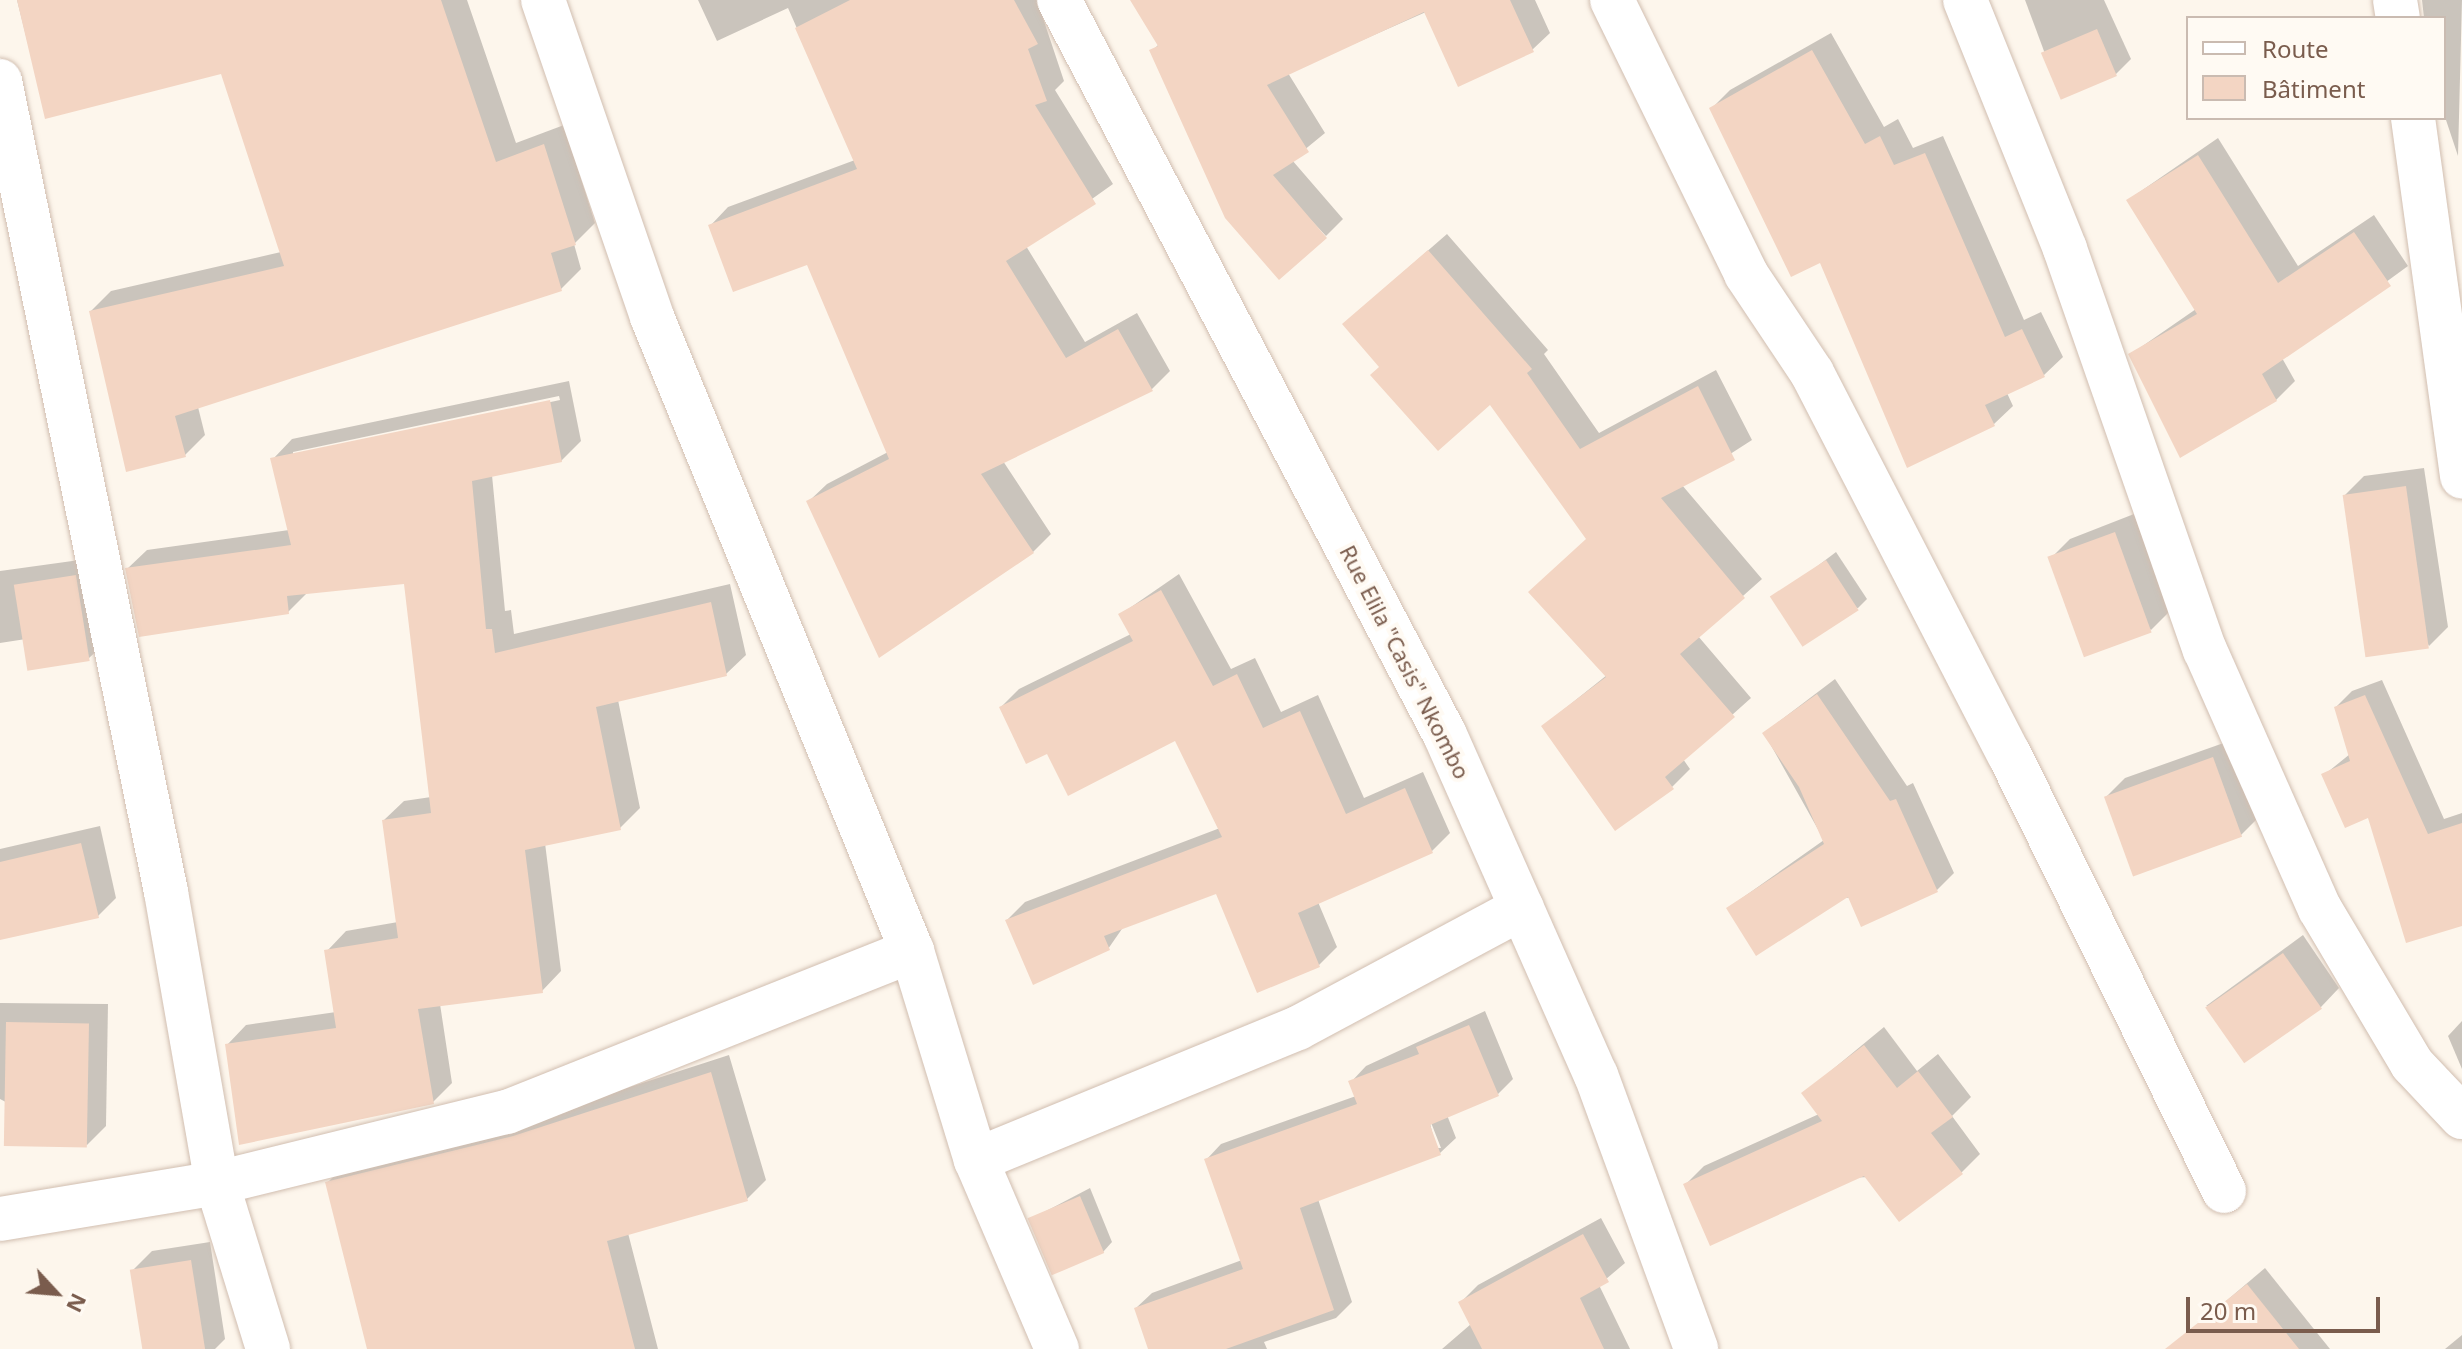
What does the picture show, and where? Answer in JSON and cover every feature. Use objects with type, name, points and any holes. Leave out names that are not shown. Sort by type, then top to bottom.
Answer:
[{"type":"street","points":[[543,0],[652,317],[912,951],[976,1160],[1057,1349]]},
{"type":"street","name":"Rue Elila \"Casis\" Nkombo","points":[[1059,0],[1445,735],[1596,1075],[1696,1349]]},
{"type":"street","points":[[1612,0],[1746,274],[1812,373],[2009,754],[2224,1191]]},
{"type":"street","points":[[1965,0],[2065,249],[2205,650],[2320,909],[2412,1064],[2462,1117]]},
{"type":"street","points":[[0,81],[166,892],[217,1183],[268,1349]]},
{"type":"street","points":[[2413,120],[2462,477]]},
{"type":"street","points":[[976,1160],[1298,1028],[1522,908]]},
{"type":"street","points":[[0,1219],[217,1183],[507,1112],[912,951]]},
{"type":"building","points":[[17,0],[441,0],[496,162],[544,144],[576,245],[551,253],[562,291],[175,416],[186,457],[126,472],[89,311],[284,266],[221,74],[45,119]]},
{"type":"building","points":[[850,0],[1014,0],[1038,44],[1028,49],[1047,101],[1035,105],[1096,204],[1006,261],[1066,358],[1118,329],[1153,391],[981,474],[1034,553],[879,658],[806,501],[889,459],[807,265],[733,292],[708,225],[857,169],[795,28]]},
{"type":"building","points":[[1130,0],[1510,0],[1534,52],[1458,87],[1424,12],[1267,85],[1309,152],[1273,175],[1327,238],[1279,280],[1225,218],[1149,50],[1158,46]]},
{"type":"building","points":[[2097,29],[2117,76],[2061,100],[2041,53]]},
{"type":"building","points":[[1812,50],[1865,144],[1880,136],[1894,165],[1925,153],[2005,337],[2022,329],[2045,377],[1985,405],[1995,426],[1907,468],[1820,263],[1791,277],[1709,108]]},
{"type":"building","points":[[2198,155],[2278,283],[2354,232],[2391,286],[2262,374],[2277,401],[2180,458],[2128,354],[2197,314],[2126,200]]},
{"type":"building","points":[[1428,250],[1532,369],[1527,373],[1580,449],[1698,386],[1735,460],[1661,498],[1745,598],[1680,654],[1735,717],[1665,777],[1674,789],[1615,831],[1541,726],[1606,677],[1528,592],[1586,539],[1490,405],[1438,451],[1370,375],[1379,367],[1342,324]]},
{"type":"building","points":[[550,400],[562,462],[472,481],[486,629],[492,629],[495,653],[711,602],[727,676],[596,707],[621,830],[525,850],[543,993],[418,1009],[434,1104],[239,1145],[225,1044],[336,1028],[324,950],[398,938],[382,820],[431,813],[404,584],[287,596],[289,614],[139,637],[125,568],[291,545],[270,458]]},
{"type":"building","points":[[2406,486],[2429,648],[2365,657],[2343,495]]},
{"type":"building","points":[[2115,532],[2152,633],[2084,657],[2047,557]]},
{"type":"building","points":[[1826,560],[1859,610],[1802,647],[1770,596]]},
{"type":"building","points":[[76,575],[90,661],[27,671],[14,585]]},
{"type":"building","points":[[1161,590],[1213,686],[1237,674],[1263,728],[1300,711],[1346,814],[1405,788],[1433,853],[1298,913],[1320,967],[1257,993],[1216,894],[1104,936],[1110,950],[1033,985],[1005,920],[1222,837],[1175,741],[1068,796],[1047,754],[1026,764],[999,707],[1133,641],[1118,614]]},
{"type":"building","points":[[1817,694],[1890,801],[1896,799],[1938,892],[1861,927],[1848,897],[1756,956],[1726,908],[1824,844],[1799,787],[1762,733]]},
{"type":"building","points":[[2365,695],[2428,834],[2462,823],[2462,926],[2406,943],[2368,818],[2345,828],[2321,774],[2350,761],[2334,707]]},
{"type":"building","points":[[2213,757],[2242,837],[2133,877],[2104,797]]},
{"type":"building","points":[[81,843],[99,918],[0,940],[0,862]]},
{"type":"building","points":[[2283,953],[2322,1009],[2244,1063],[2205,1007]]},
{"type":"building","points":[[6,1022],[89,1023],[87,1147],[4,1146]]},
{"type":"building","points":[[1469,1025],[1499,1096],[1430,1125],[1441,1155],[1300,1208],[1334,1310],[1226,1349],[1148,1349],[1134,1308],[1243,1269],[1204,1159],[1357,1104],[1348,1081],[1419,1054],[1416,1047]]},
{"type":"building","points":[[1864,1045],[1897,1088],[1918,1071],[1953,1117],[1931,1133],[1963,1174],[1899,1222],[1864,1176],[1710,1246],[1683,1184],[1822,1121],[1801,1093]]},
{"type":"building","points":[[711,1072],[748,1201],[607,1241],[635,1349],[367,1349],[325,1182],[513,1136]]},
{"type":"building","points":[[1080,1196],[1104,1253],[1052,1275],[1028,1218]]},
{"type":"building","points":[[1583,1234],[1609,1282],[1580,1298],[1604,1349],[1482,1349],[1458,1302]]},
{"type":"building","points":[[191,1260],[205,1349],[142,1349],[130,1270]]},
{"type":"building","points":[[2247,1284],[2299,1349],[2165,1349]]}]
